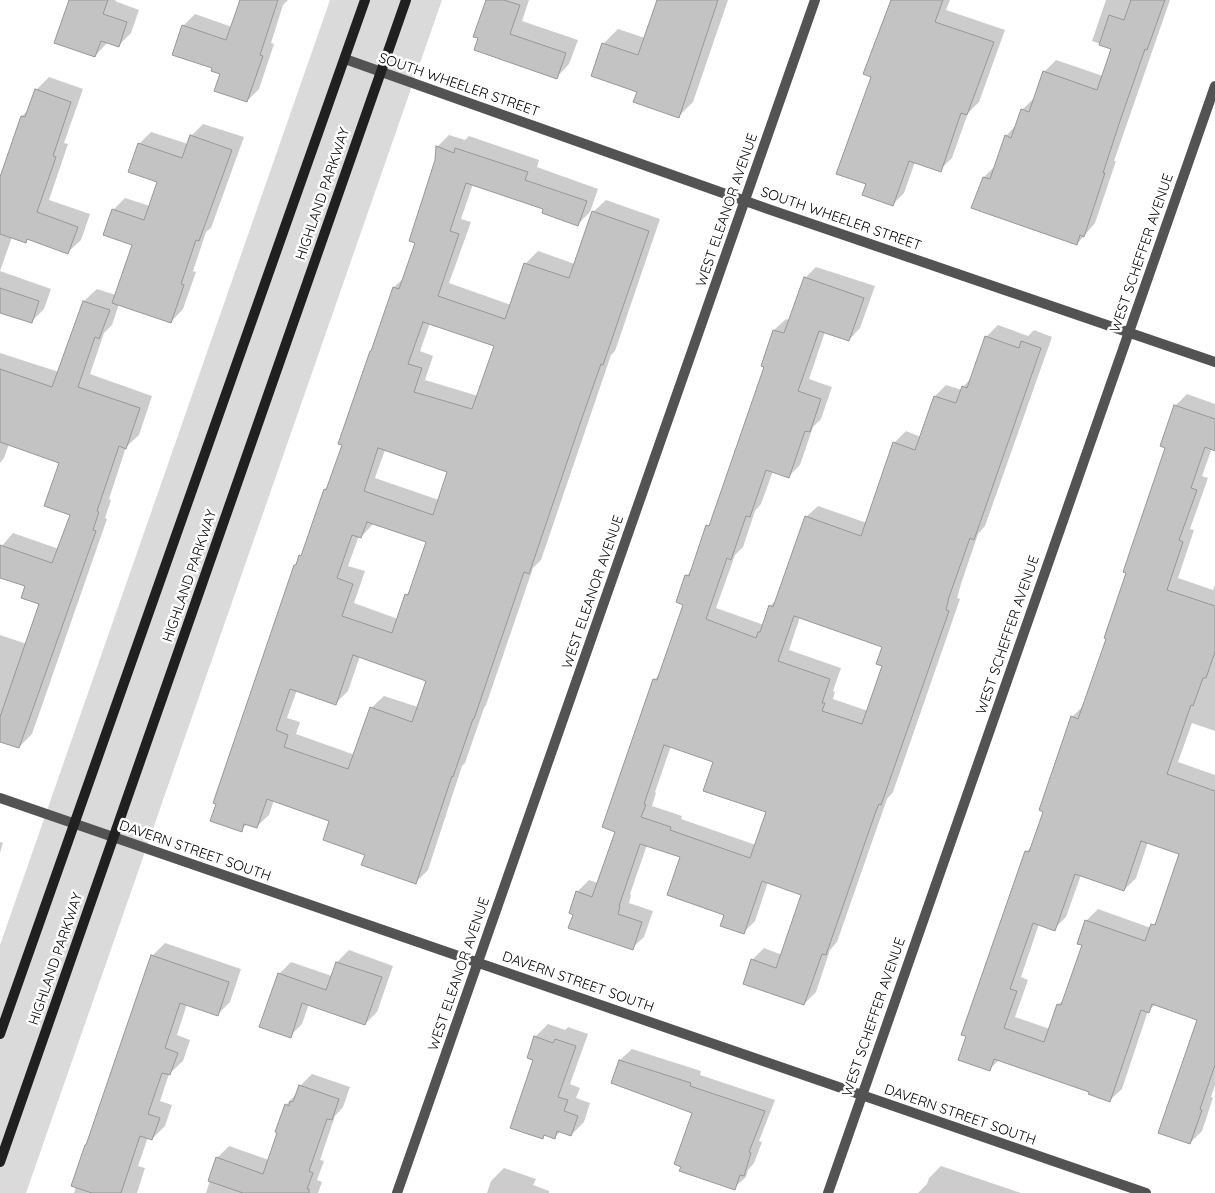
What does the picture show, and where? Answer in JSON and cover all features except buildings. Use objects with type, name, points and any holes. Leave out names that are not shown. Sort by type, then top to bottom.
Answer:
[{"type":"street","name":"HIGHLAND PARKWAY","points":[[0,1034],[366,0]]},
{"type":"street","name":"HIGHLAND PARKWAY","points":[[0,1162],[406,0]]},
{"type":"street","name":"WEST ELEANOR AVENUE","points":[[397,1193],[815,0]]},
{"type":"street","name":"SOUTH WHEELER STREET","points":[[345,59],[744,200],[1215,362]]},
{"type":"street","name":"WEST SCHEFFER AVENUE","points":[[828,1193],[1215,86]]},
{"type":"street","name":"DAVERN STREET SOUTH","points":[[0,798],[1146,1193]]},
{"type":"shaded area","points":[[330,0],[442,0],[26,1193],[0,1193],[0,945]]}]
